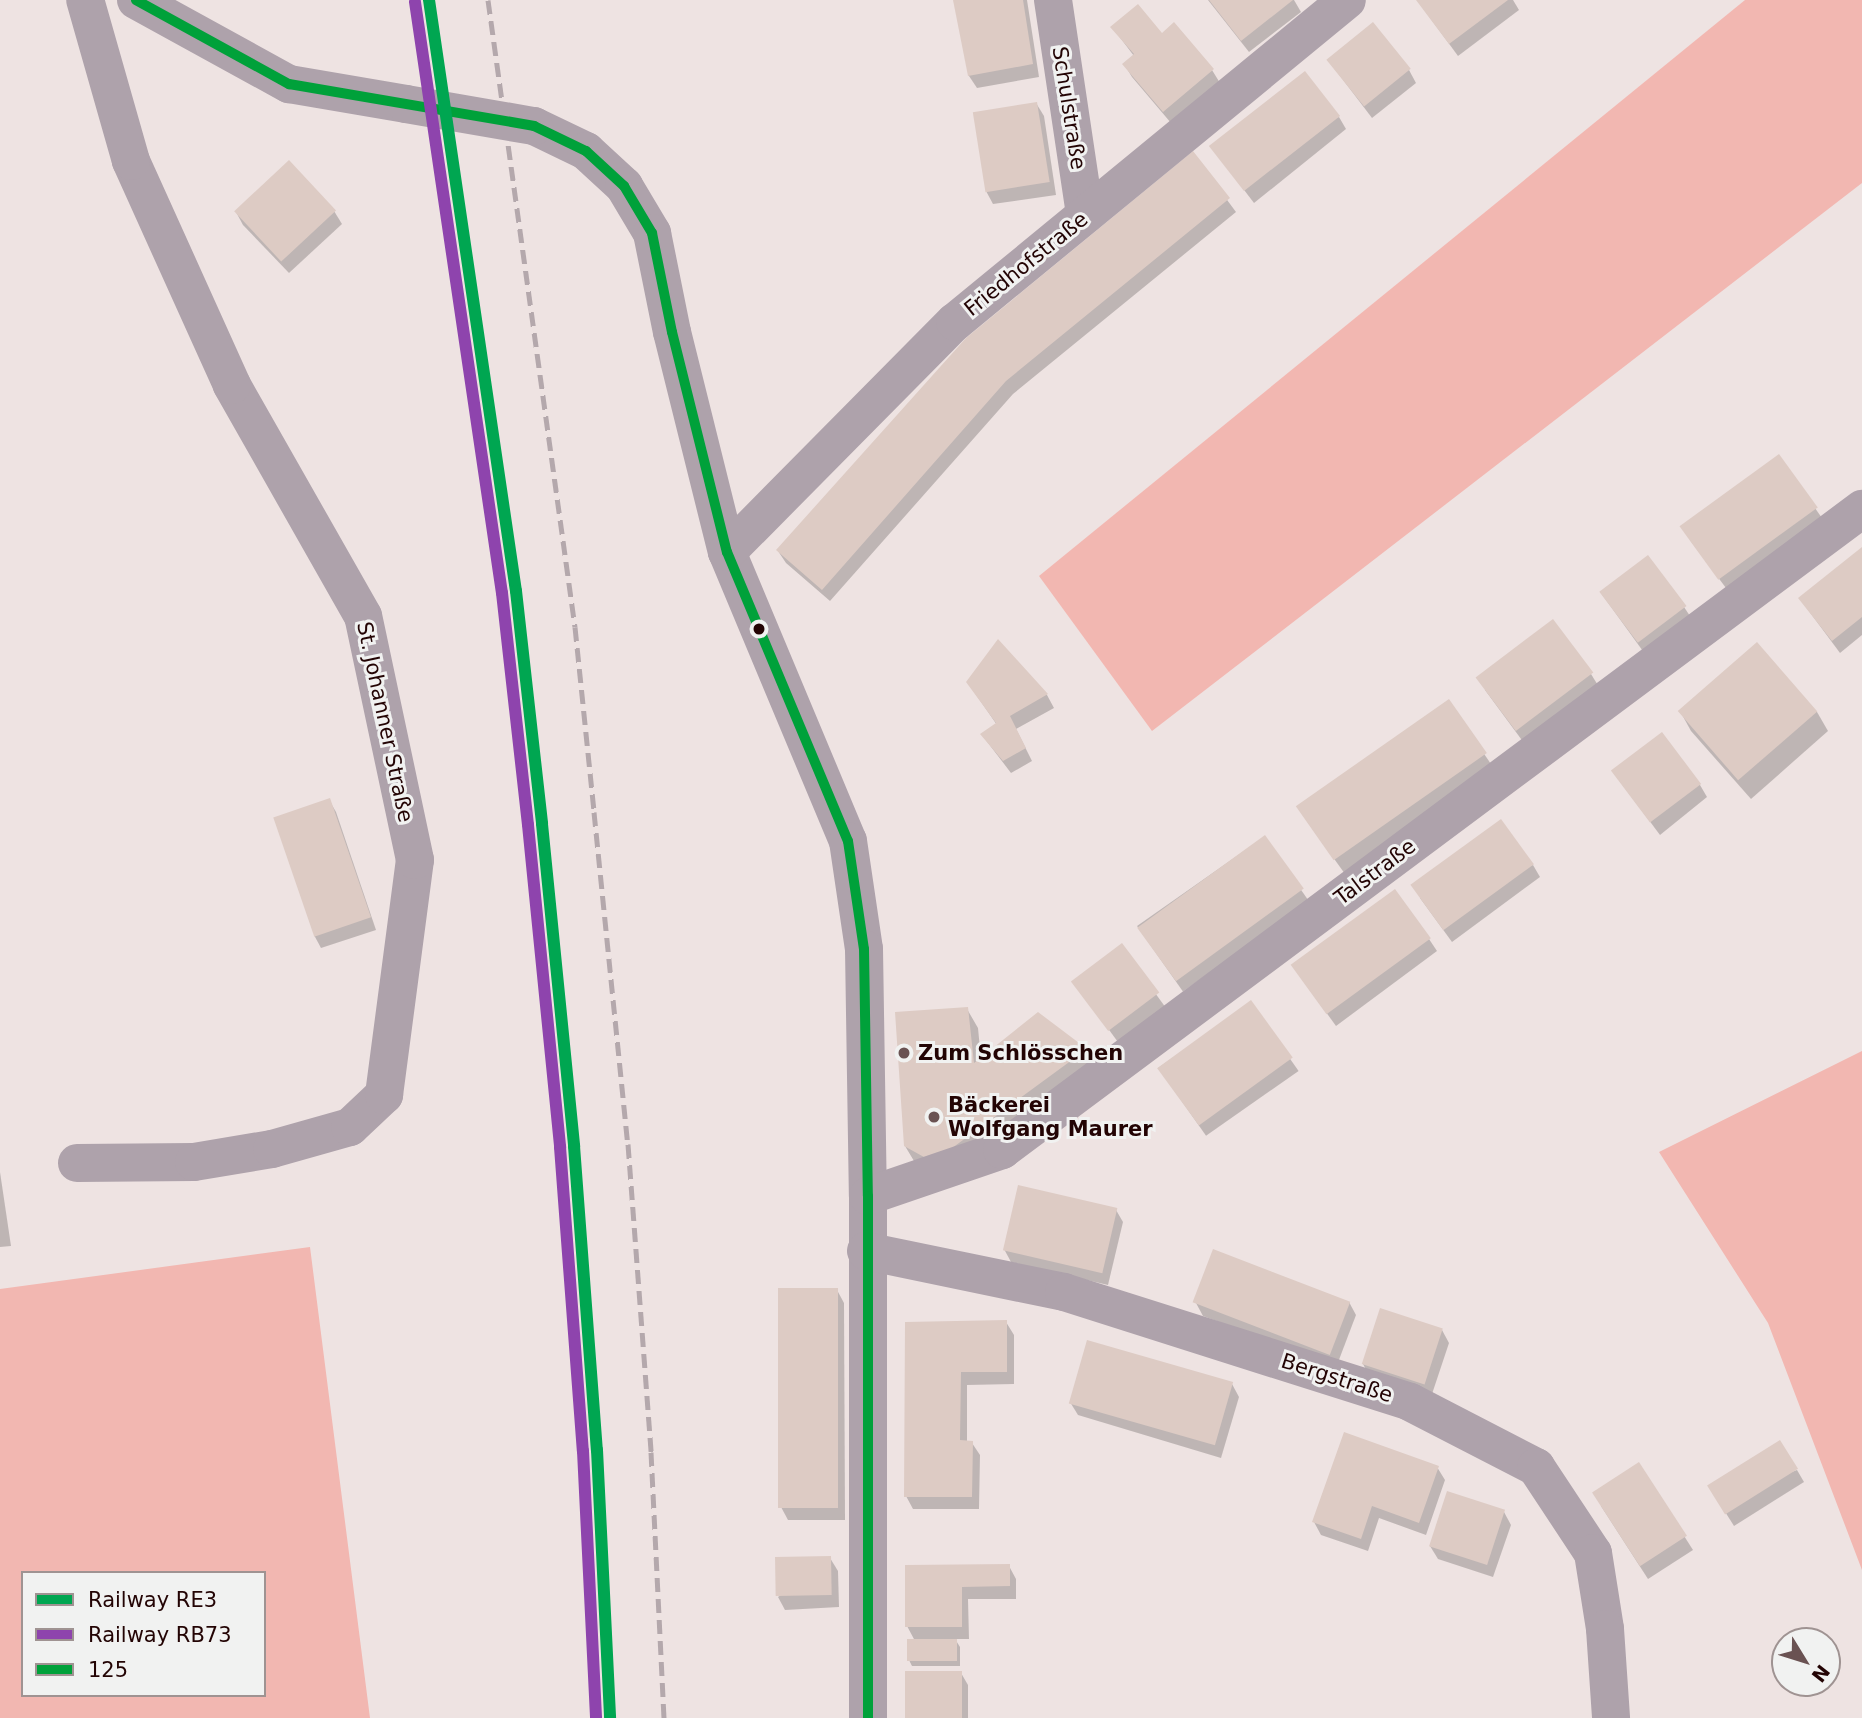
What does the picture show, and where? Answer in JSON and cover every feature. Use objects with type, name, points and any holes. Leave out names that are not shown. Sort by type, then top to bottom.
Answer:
[{"type":"street","name":"St. Johanner Straße","points":[[77,1163],[194,1162],[272,1149],[349,1127],[384,1095],[415,860],[363,616],[232,385],[131,161],[85,0]]},
{"type":"street","points":[[136,0],[289,84],[534,126],[586,151],[624,186],[652,233],[672,331],[727,552],[848,841],[864,948],[868,1196],[868,1718]]},
{"type":"street","name":"Schulstraße","points":[[1053,0],[1086,215]]},
{"type":"street","name":"Friedhofstraße","points":[[727,552],[955,322],[1347,0]]},
{"type":"street","name":"Talstraße","points":[[868,1196],[1002,1150],[1862,509]]},
{"type":"street","name":"Bergstraße","points":[[866,1251],[1064,1292],[1410,1402],[1536,1467],[1593,1553],[1605,1629],[1611,1718]]},
{"type":"shaded area","points":[[1745,0],[1862,0],[1862,183],[1152,731],[1039,576]]},
{"type":"shaded area","points":[[1862,1051],[1862,1570],[1768,1323],[1659,1152]]},
{"type":"shaded area","points":[[310,1247],[370,1718],[0,1718],[0,1289]]},
{"type":"building","points":[[953,0],[1023,0],[1033,64],[968,76]]},
{"type":"building","points":[[1209,0],[1293,0],[1241,41]]},
{"type":"building","points":[[1416,0],[1508,0],[1449,44]]},
{"type":"building","points":[[1138,4],[1162,33],[1174,22],[1214,69],[1163,112],[1122,64],[1134,54],[1110,27]]},
{"type":"building","points":[[1373,22],[1411,69],[1364,106],[1326,60]]},
{"type":"building","points":[[1305,71],[1340,116],[1244,191],[1209,146]]},
{"type":"building","points":[[1037,102],[1050,182],[985,192],[973,112]]},
{"type":"building","points":[[1193,151],[1230,198],[1006,381],[822,590],[776,550],[966,338]]},
{"type":"building","points":[[289,160],[336,210],[281,262],[234,211]]},
{"type":"building","points":[[1779,454],[1818,507],[1718,580],[1679,526]]},
{"type":"building","points":[[1862,547],[1862,617],[1832,641],[1798,598]]},
{"type":"building","points":[[1648,555],[1687,606],[1638,643],[1599,592]]},
{"type":"building","points":[[1553,619],[1593,673],[1516,731],[1476,677]]},
{"type":"building","points":[[998,639],[1048,694],[1010,716],[1026,748],[1003,761],[980,734],[996,723],[966,682]]},
{"type":"building","points":[[1757,642],[1817,711],[1738,780],[1678,711]]},
{"type":"building","points":[[1449,699],[1487,753],[1334,860],[1296,806]]},
{"type":"building","points":[[1662,732],[1701,784],[1650,822],[1611,771]]},
{"type":"building","points":[[330,798],[371,917],[314,937],[273,818]]},
{"type":"building","points":[[1501,819],[1534,864],[1443,930],[1410,885]]},
{"type":"building","points":[[1265,835],[1304,888],[1176,981],[1137,928]]},
{"type":"building","points":[[1395,889],[1431,938],[1326,1014],[1291,965]]},
{"type":"building","points":[[1122,943],[1159,993],[1108,1031],[1071,982]]},
{"type":"building","points":[[1251,1000],[1293,1057],[1199,1126],[1157,1068]]},
{"type":"building","points":[[968,1007],[974,1063],[1038,1012],[1087,1049],[933,1162],[904,1146],[895,1012]]},
{"type":"building","points":[[1018,1185],[1117,1208],[1102,1273],[1003,1250]]},
{"type":"building","points":[[1213,1249],[1350,1302],[1330,1355],[1193,1302]]},
{"type":"building","points":[[778,1288],[838,1288],[838,1508],[778,1508]]},
{"type":"building","points":[[1380,1308],[1443,1328],[1425,1385],[1362,1364]]},
{"type":"building","points":[[1007,1320],[1007,1372],[961,1372],[960,1440],[973,1441],[972,1497],[904,1497],[905,1322]]},
{"type":"building","points":[[1087,1340],[1233,1382],[1215,1445],[1069,1403]]},
{"type":"building","points":[[1344,1432],[1439,1466],[1419,1523],[1372,1506],[1361,1539],[1312,1522]]},
{"type":"building","points":[[1780,1440],[1798,1469],[1725,1514],[1707,1486]]},
{"type":"building","points":[[1639,1462],[1687,1536],[1640,1566],[1592,1492]]},
{"type":"building","points":[[1447,1491],[1505,1510],[1487,1565],[1429,1546]]},
{"type":"building","points":[[831,1556],[832,1595],[776,1596],[775,1557]]},
{"type":"building","points":[[1010,1564],[1010,1586],[962,1587],[962,1627],[905,1627],[905,1565]]},
{"type":"building","points":[[907,1639],[957,1639],[957,1661],[907,1661]]},
{"type":"building","points":[[905,1671],[962,1671],[962,1718],[905,1718]]},
{"type":"railway","points":[[488,0],[575,627],[594,812],[628,1144],[651,1452],[664,1718]]},
{"type":"rail line","name":"RE3","points":[[429,0],[516,591],[542,824],[574,1146],[597,1450],[610,1718]]},
{"type":"rail line","name":"RB73","points":[[415,2],[502,593],[528,825],[560,1147],[583,1451],[596,1718]]},
{"type":"transit line","name":"125","points":[[136,0],[289,84],[534,126],[586,151],[624,186],[652,233],[672,332],[727,552],[848,841],[864,949],[868,1196],[868,1718]]},
{"type":"place","name":"Zum Schlösschen","points":[[904,1053]]},
{"type":"place","name":"Bäckerei Wolfgang Maurer","points":[[934,1117]]}]
